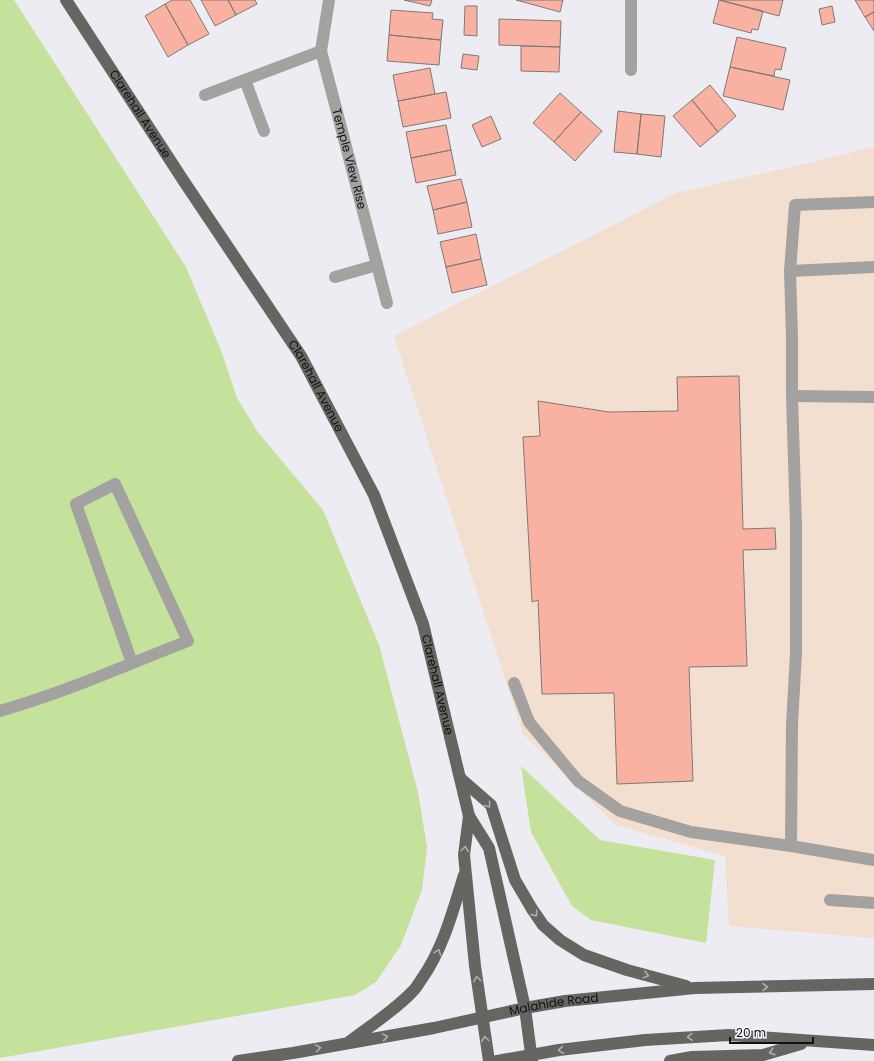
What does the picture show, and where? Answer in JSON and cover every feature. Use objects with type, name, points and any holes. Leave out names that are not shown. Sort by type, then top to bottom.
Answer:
[{"type":"main road","name":"Clarehall Avenue","points":[[66,0],[187,187],[301,356],[374,495],[423,624],[469,816],[489,848],[525,1008],[532,1058]]},
{"type":"main road","points":[[460,778],[491,805],[515,880],[543,925],[560,940],[584,954],[627,970],[695,988]]},
{"type":"main road","name":"Clarehall Avenue","points":[[469,816],[464,855],[465,870],[475,966],[489,1061]]},
{"type":"main road","points":[[347,1043],[398,1005],[413,991],[427,972],[434,961],[450,919],[465,870]]},
{"type":"main road","name":"Malahide Road","points":[[238,1061],[294,1057],[347,1043],[434,1028],[525,1008],[565,1001],[695,988],[874,984]]},
{"type":"main road","points":[[497,1061],[532,1058],[559,1050],[652,1039],[729,1035],[874,1045]]},
{"type":"main road","points":[[670,1061],[692,1057],[762,1055],[810,1041]]},
{"type":"street","name":"Temple View Rise","points":[[329,0],[321,51],[387,303]]},
{"type":"street","points":[[631,0],[631,70]]},
{"type":"street","points":[[205,96],[321,51]]},
{"type":"street","points":[[245,80],[264,131]]},
{"type":"street","points":[[791,846],[792,725],[796,653],[796,525],[790,271],[795,205],[874,202]]},
{"type":"street","points":[[335,277],[377,265]]},
{"type":"street","points":[[790,271],[874,268]]},
{"type":"street","points":[[792,396],[874,397]]},
{"type":"street","points":[[0,711],[36,701],[188,641],[115,484],[76,504],[132,663]]},
{"type":"street","points":[[514,683],[529,722],[578,781],[620,811],[692,832],[791,846],[874,860]]},
{"type":"street","points":[[830,900],[874,903]]},
{"type":"shaded area","points":[[874,146],[874,938],[729,926],[725,856],[616,825],[523,734],[394,336],[676,193],[822,160]]},
{"type":"green space","points":[[0,0],[14,0],[186,267],[222,353],[237,398],[257,431],[323,510],[379,645],[418,792],[427,847],[422,890],[401,945],[376,982],[355,995],[0,1058]]},
{"type":"green space","points":[[521,766],[600,840],[715,860],[706,943],[591,920],[572,906],[531,832]]},
{"type":"building","points":[[172,0],[190,0],[209,34],[188,45],[165,4]]},
{"type":"building","points":[[201,0],[228,0],[236,15],[215,26]]},
{"type":"building","points":[[228,0],[255,0],[257,4],[236,15]]},
{"type":"building","points":[[404,0],[432,0],[430,6]]},
{"type":"building","points":[[516,0],[563,0],[560,12]]},
{"type":"building","points":[[719,0],[783,0],[779,16]]},
{"type":"building","points":[[719,0],[763,11],[758,30],[752,29],[751,33],[713,23]]},
{"type":"building","points":[[855,0],[874,0],[874,12],[865,17]]},
{"type":"building","points":[[165,4],[188,45],[168,57],[145,16]]},
{"type":"building","points":[[465,6],[477,6],[477,36],[464,35]]},
{"type":"building","points":[[832,6],[835,22],[822,25],[819,9]]},
{"type":"building","points":[[391,10],[433,13],[432,19],[443,20],[441,40],[389,35]]},
{"type":"building","points":[[874,12],[874,31],[865,17]]},
{"type":"building","points":[[499,19],[561,21],[560,47],[499,45]]},
{"type":"building","points":[[389,35],[441,40],[439,65],[387,61]]},
{"type":"building","points":[[737,37],[786,48],[781,70],[775,69],[774,76],[730,67]]},
{"type":"building","points":[[521,46],[560,47],[559,72],[521,71]]},
{"type":"building","points":[[463,54],[479,56],[477,70],[461,68]]},
{"type":"building","points":[[730,67],[790,80],[783,110],[723,96]]},
{"type":"building","points":[[430,68],[435,94],[398,101],[393,75]]},
{"type":"building","points":[[710,85],[736,116],[718,132],[692,100]]},
{"type":"building","points":[[446,92],[451,118],[403,127],[398,101]]},
{"type":"building","points":[[560,93],[581,112],[554,142],[533,123]]},
{"type":"building","points":[[692,100],[718,132],[700,147],[673,116]]},
{"type":"building","points":[[618,111],[641,114],[637,154],[614,152]]},
{"type":"building","points":[[581,112],[602,131],[575,161],[554,142]]},
{"type":"building","points":[[641,114],[665,116],[661,157],[637,154]]},
{"type":"building","points":[[491,116],[501,139],[482,147],[472,125]]},
{"type":"building","points":[[446,125],[451,150],[411,158],[406,132]]},
{"type":"building","points":[[451,150],[456,175],[416,183],[411,158]]},
{"type":"building","points":[[461,179],[467,202],[433,210],[427,186]]},
{"type":"building","points":[[467,202],[472,227],[438,234],[433,210]]},
{"type":"building","points":[[476,234],[481,259],[446,267],[440,242]]},
{"type":"building","points":[[481,259],[487,285],[452,293],[446,267]]},
{"type":"building","points":[[739,376],[743,529],[775,528],[776,549],[743,550],[747,666],[689,667],[693,781],[617,784],[614,693],[542,694],[538,600],[532,602],[523,437],[540,436],[538,401],[609,412],[678,411],[677,377]]}]
